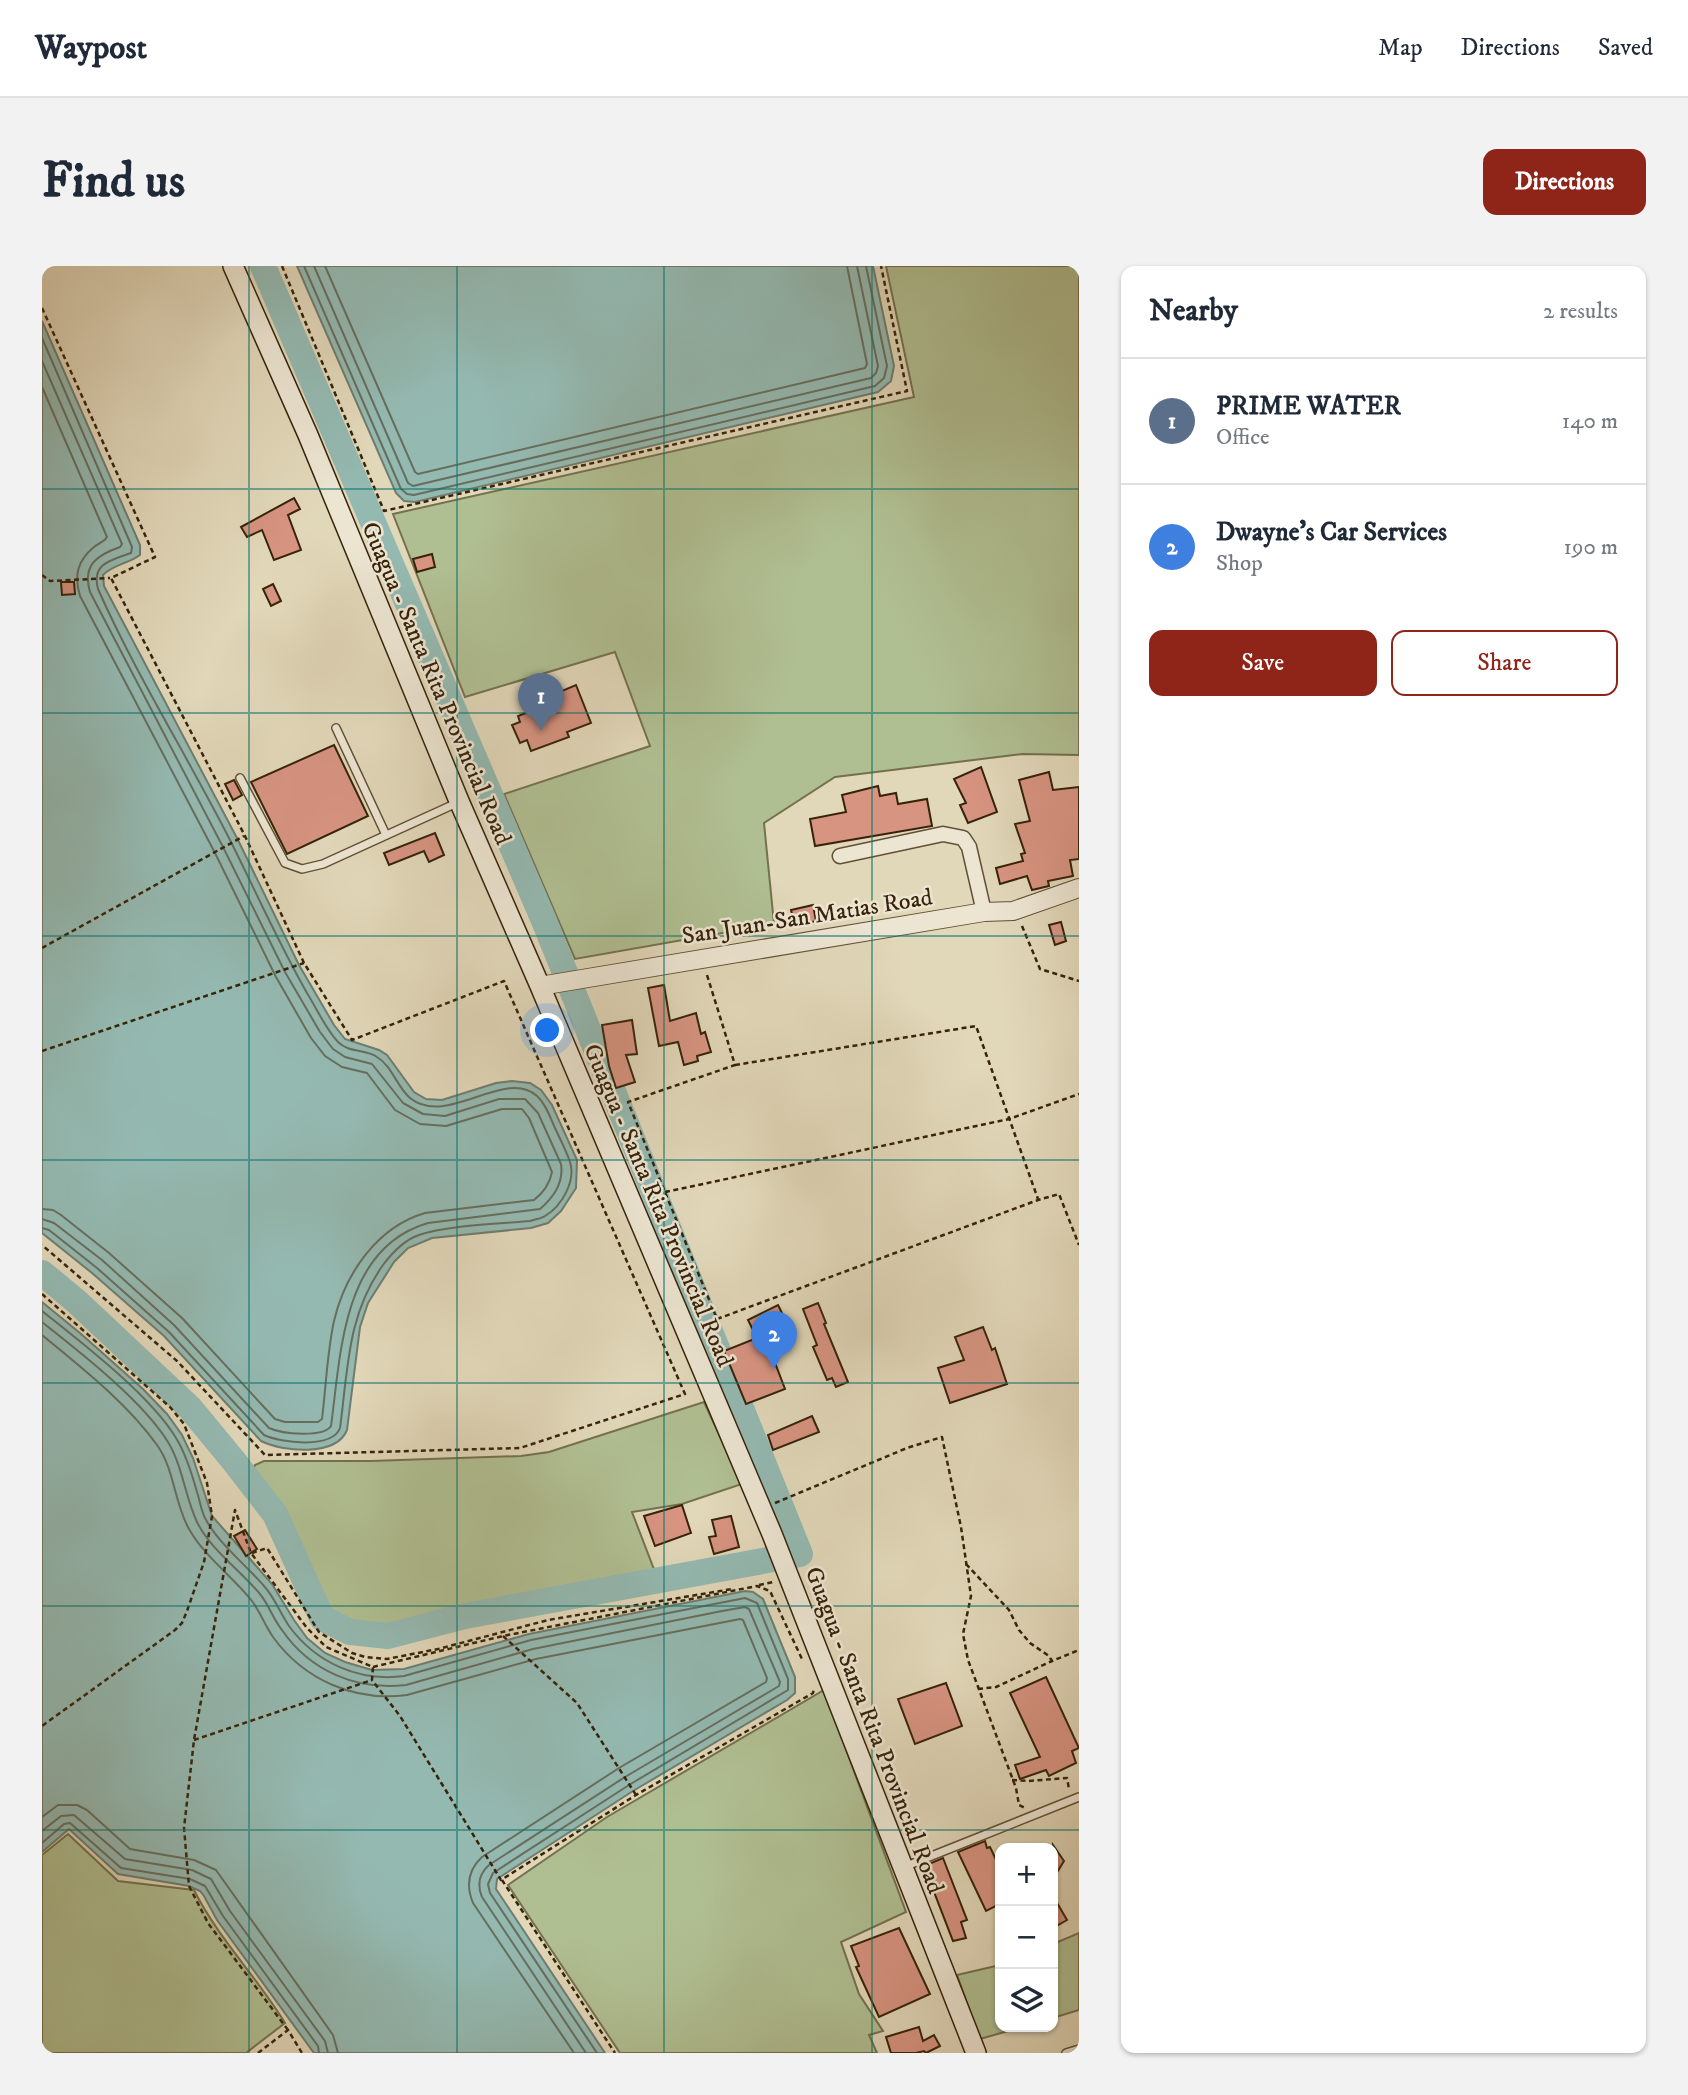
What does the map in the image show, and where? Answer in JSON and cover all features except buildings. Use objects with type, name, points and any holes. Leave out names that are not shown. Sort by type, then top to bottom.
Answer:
[{"type":"main road","name":"Guagua - Santa Rita Provincial Road","points":[[233,266],[307,435],[459,801],[548,985],[788,1573],[976,2053]]},
{"type":"street","points":[[840,856],[943,834],[963,838],[969,847],[984,912]]},
{"type":"street","name":"San Juan-San Matias Road","points":[[548,985],[984,912],[1013,911],[1079,888]]},
{"type":"lane","points":[[336,728],[386,835]]},
{"type":"lane","points":[[240,778],[285,863],[302,869],[323,864],[459,801]]},
{"type":"lane","points":[[902,1868],[1079,1797]]},
{"type":"lane","points":[[1066,2053],[1079,2049]]},
{"type":"path","points":[[282,266],[384,511],[907,391],[881,266]]},
{"type":"path","points":[[42,575],[50,581],[111,578]]},
{"type":"path","points":[[42,948],[245,836]]},
{"type":"path","points":[[1020,921],[1040,969],[1079,981]]},
{"type":"path","points":[[42,1051],[304,963]]},
{"type":"path","points":[[707,973],[735,1065]]},
{"type":"path","points":[[1038,1199],[976,1026],[735,1065],[628,1102],[717,1319],[1038,1199],[1059,1194],[1079,1245]]},
{"type":"path","points":[[665,1192],[1009,1118],[1079,1094]]},
{"type":"path","points":[[42,1245],[177,1361],[265,1455],[520,1448],[685,1394]]},
{"type":"path","points":[[42,1294],[170,1407],[184,1424],[207,1483],[212,1516],[205,1562],[182,1623],[42,1726]]},
{"type":"path","points":[[761,1509],[907,1448],[942,1437],[961,1527],[971,1596],[963,1634],[968,1660],[1019,1805],[1031,1811]]},
{"type":"path","points":[[302,2053],[288,2030],[208,1923],[189,1885],[184,1828],[194,1740],[235,1510],[251,1553],[307,1628],[326,1647],[373,1667],[503,1636],[757,1586],[770,1591],[803,1661]]},
{"type":"path","points":[[251,1553],[267,1548],[319,1632],[352,1653],[387,1660],[548,1620],[788,1573]]},
{"type":"path","points":[[966,1564],[1009,1610],[1019,1630],[1030,1643],[1052,1661]]},
{"type":"path","points":[[503,1636],[577,1703],[636,1795]]},
{"type":"path","points":[[978,1689],[996,1687],[1079,1650]]},
{"type":"path","points":[[373,1667],[372,1680],[400,1716],[501,1880],[615,2053]]},
{"type":"path","points":[[194,1740],[372,1680]]},
{"type":"path","points":[[501,1880],[636,1795],[813,1693],[813,1685]]},
{"type":"path","points":[[1012,1780],[1067,1778],[1070,1797]]},
{"type":"path","points":[[258,2053],[288,2030]]},
{"type":"green space","points":[[886,266],[1079,266],[1079,755],[1023,754],[835,777],[764,823],[774,924],[575,959],[504,794],[650,746],[615,652],[465,697],[393,514],[914,397]]},
{"type":"green space","points":[[704,1402],[742,1484],[682,1504],[632,1512],[655,1572],[492,1606],[391,1631],[352,1626],[325,1613],[277,1508],[252,1472],[255,1465],[264,1461],[371,1461],[521,1456],[549,1452]]},
{"type":"green space","points":[[824,1690],[906,1912],[841,1942],[859,1994],[883,2031],[869,2035],[877,2053],[620,2053],[508,1885],[607,1817]]},
{"type":"green space","points":[[68,1834],[118,1881],[194,1890],[214,1925],[285,2023],[246,2053],[42,2053],[42,1855]]},
{"type":"green space","points":[[1079,1933],[1079,2010],[1058,2016],[1058,1969],[1058,1942]]},
{"type":"green space","points":[[995,1966],[995,2032],[1004,2032],[980,2039],[957,1975]]},
{"type":"water","points":[[297,266],[873,266],[894,366],[891,381],[878,392],[415,502],[404,501],[396,493]]},
{"type":"water","points":[[42,321],[140,545],[140,555],[103,575],[104,586],[238,840],[299,965],[334,1025],[345,1039],[387,1055],[414,1092],[426,1099],[442,1100],[496,1083],[530,1083],[541,1090],[552,1105],[577,1160],[576,1188],[561,1211],[548,1223],[531,1228],[432,1238],[408,1248],[394,1262],[368,1303],[360,1327],[347,1430],[341,1439],[321,1448],[282,1448],[261,1441],[164,1336],[42,1233]]},
{"type":"water","points":[[42,1302],[143,1389],[167,1414],[182,1435],[193,1458],[212,1516],[272,1584],[307,1638],[325,1653],[345,1662],[372,1670],[404,1669],[529,1634],[745,1591],[753,1592],[763,1599],[795,1677],[795,1693],[633,1791],[497,1879],[496,1889],[605,2053],[314,2053],[217,1920],[200,1891],[189,1886],[118,1874],[69,1829],[42,1852]]},
{"type":"waterway","points":[[42,1273],[76,1301],[190,1408],[275,1514],[322,1618],[350,1632],[388,1636],[465,1616],[800,1554],[545,923],[263,266]]},
{"type":"place","name":"PRIME WATER","points":[[541,731]]},
{"type":"place","name":"Dwayne's Car Services","points":[[774,1369]]}]
